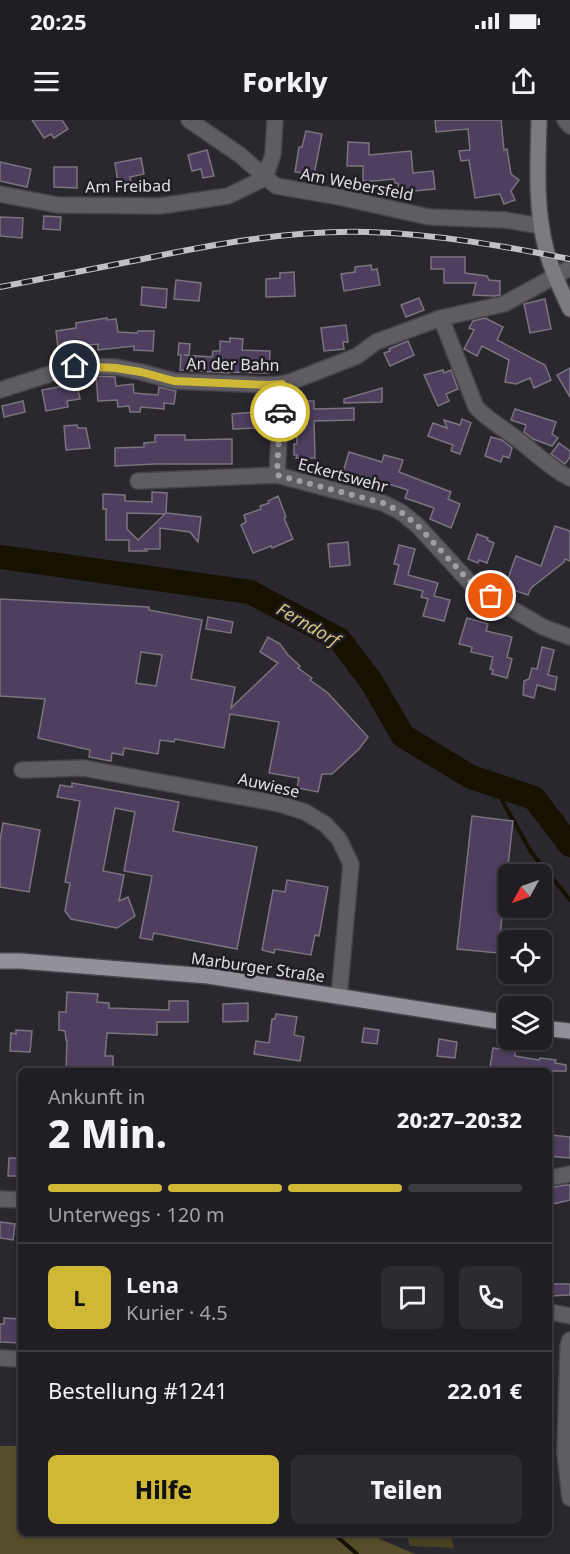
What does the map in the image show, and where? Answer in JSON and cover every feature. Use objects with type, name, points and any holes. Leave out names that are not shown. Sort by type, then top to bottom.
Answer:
[{"type":"main road","points":[[539,120],[538,175],[541,226],[555,276],[570,309]]},
{"type":"main road","name":"Marburger Straße","points":[[0,960],[208,976],[498,1021]]},
{"type":"main road","points":[[552,1029],[570,1031]]},
{"type":"street","name":"Am Webersfeld","points":[[189,120],[240,155],[276,186],[339,196],[429,217],[505,220],[541,226]]},
{"type":"street","points":[[265,178],[273,154],[275,120]]},
{"type":"street","points":[[565,120],[570,126]]},
{"type":"street","name":"Am Freibad","points":[[0,194],[58,205],[160,206],[228,196],[265,178]]},
{"type":"street","name":"An der Bahn","points":[[0,390],[75,366],[116,368],[174,381],[282,384],[357,356],[376,342],[441,318],[504,304],[570,268]]},
{"type":"street","points":[[441,318],[476,407],[542,461],[558,473],[570,478]]},
{"type":"street","name":"Eckertswehr","points":[[277,475],[282,384]]},
{"type":"street","name":"Eckertswehr","points":[[138,481],[277,475],[383,503],[401,512],[418,526],[474,586],[543,627],[570,637]]},
{"type":"street","name":"Auwiese","points":[[22,770],[83,768],[95,770],[280,804],[305,812],[325,824],[339,839],[351,864],[339,997]]},
{"type":"street","points":[[552,1177],[570,1174]]},
{"type":"street","points":[[0,1199],[18,1200]]},
{"type":"street","points":[[552,1314],[570,1316]]},
{"type":"street","points":[[570,1340],[565,1453],[570,1498]]},
{"type":"street","points":[[0,1358],[18,1359]]},
{"type":"shaded area","points":[[0,1446],[18,1446],[18,1536],[373,1536],[415,1554],[0,1554]]},
{"type":"shaded area","points":[[407,1536],[451,1536],[454,1548],[410,1546]]},
{"type":"building","points":[[32,120],[62,120],[68,129],[54,138],[51,134],[44,138]]},
{"type":"building","points":[[435,120],[501,120],[504,150],[507,149],[511,174],[519,180],[511,191],[515,200],[504,204],[500,194],[475,198],[469,160],[461,161],[459,151],[470,150],[468,129],[436,132]]},
{"type":"building","points":[[306,131],[322,134],[314,175],[295,172],[299,147],[302,147]]},
{"type":"building","points":[[348,142],[369,143],[369,155],[411,151],[413,173],[433,171],[435,189],[399,195],[398,183],[395,183],[394,179],[363,181],[363,166],[347,166]]},
{"type":"building","points":[[207,150],[214,176],[203,178],[201,169],[192,171],[188,155]]},
{"type":"building","points":[[141,158],[144,174],[130,177],[132,187],[119,189],[115,163]]},
{"type":"building","points":[[0,162],[31,169],[27,187],[0,181]]},
{"type":"building","points":[[54,167],[77,167],[77,188],[54,187]]},
{"type":"building","points":[[44,216],[61,217],[60,230],[43,229]]},
{"type":"building","points":[[0,217],[23,218],[22,238],[0,236]]},
{"type":"building","points":[[431,257],[465,257],[465,273],[487,276],[489,280],[500,281],[500,295],[473,295],[476,283],[444,283],[444,269],[431,269]]},
{"type":"building","points":[[371,265],[372,270],[377,269],[380,285],[344,291],[341,274],[355,272],[355,267]]},
{"type":"building","points":[[294,272],[295,296],[266,297],[266,279],[280,278],[280,273]]},
{"type":"building","points":[[176,280],[201,283],[199,301],[174,299]]},
{"type":"building","points":[[142,287],[167,289],[166,308],[141,305]]},
{"type":"building","points":[[419,298],[424,310],[406,317],[401,305]]},
{"type":"building","points":[[545,299],[551,329],[530,333],[524,304]]},
{"type":"building","points":[[107,318],[107,320],[116,319],[118,332],[154,331],[153,351],[134,350],[134,346],[98,350],[98,344],[58,348],[56,331],[76,328],[76,323]]},
{"type":"building","points":[[485,318],[503,327],[497,340],[545,365],[551,380],[534,388],[530,378],[516,384],[505,382],[509,360],[482,346],[477,356],[464,349],[474,330],[469,328],[473,321]]},
{"type":"building","points":[[346,325],[348,342],[343,342],[344,349],[324,351],[321,328]]},
{"type":"building","points":[[230,338],[243,339],[242,350],[270,351],[269,373],[180,370],[179,343],[190,344],[189,355],[184,355],[212,357],[213,351],[220,351],[220,341],[230,342]]},
{"type":"building","points":[[408,341],[414,355],[390,366],[384,353]]},
{"type":"building","points":[[570,368],[570,397],[557,375]]},
{"type":"building","points":[[443,370],[444,373],[451,370],[458,389],[446,394],[449,401],[438,406],[424,375]]},
{"type":"building","points":[[96,376],[115,377],[116,386],[133,384],[134,393],[158,395],[159,387],[176,391],[174,404],[164,403],[164,409],[141,407],[140,412],[130,412],[129,406],[118,407],[117,400],[98,401]]},
{"type":"building","points":[[76,381],[80,399],[67,401],[68,407],[46,411],[42,390]]},
{"type":"building","points":[[382,388],[382,402],[344,403],[344,399]]},
{"type":"building","points":[[23,401],[25,412],[4,417],[2,406]]},
{"type":"building","points":[[295,401],[314,401],[314,409],[354,408],[354,420],[314,421],[315,458],[296,458],[294,444],[297,444],[296,420],[292,420]]},
{"type":"building","points":[[515,409],[556,422],[552,434],[558,438],[552,446],[533,439],[524,432],[526,425],[511,420]]},
{"type":"building","points":[[256,412],[257,428],[233,429],[232,414]]},
{"type":"building","points":[[462,419],[471,423],[460,454],[451,451],[453,445],[428,436],[433,423],[447,428],[444,420],[460,425]]},
{"type":"building","points":[[77,425],[78,428],[86,428],[90,448],[66,450],[64,426]]},
{"type":"building","points":[[155,435],[185,435],[185,440],[232,439],[232,464],[115,466],[115,448],[144,447],[144,443],[155,442]]},
{"type":"building","points":[[491,437],[502,440],[512,448],[509,458],[503,456],[501,462],[485,456]]},
{"type":"building","points":[[559,443],[570,451],[570,457],[565,464],[551,454]]},
{"type":"building","points":[[349,452],[382,462],[384,455],[403,460],[399,472],[451,492],[448,499],[460,504],[451,528],[430,519],[434,508],[405,498],[408,490],[343,472]]},
{"type":"building","points":[[152,492],[167,493],[166,513],[201,517],[198,542],[190,532],[160,528],[160,549],[129,551],[129,540],[106,540],[106,509],[103,509],[103,494],[125,495],[125,501],[152,502]],"holes":[[[127,513],[165,514],[138,540],[127,529]]]},
{"type":"building","points":[[278,496],[293,539],[253,553],[241,525],[246,522],[244,515],[261,509],[260,506]]},
{"type":"building","points":[[555,526],[570,531],[570,561],[565,559],[531,588],[528,595],[505,587],[516,556],[541,566]]},
{"type":"building","points":[[477,534],[494,543],[487,563],[479,560],[478,563],[468,559]]},
{"type":"building","points":[[348,542],[350,565],[330,567],[328,544]]},
{"type":"building","points":[[399,545],[415,549],[408,575],[438,583],[434,596],[450,600],[444,621],[423,616],[428,599],[421,597],[423,591],[394,584],[399,565],[394,564]]},
{"type":"building","points":[[0,599],[149,607],[149,610],[202,620],[191,679],[235,687],[231,708],[278,663],[260,652],[268,637],[280,644],[300,666],[298,668],[328,693],[368,737],[359,749],[332,774],[322,774],[318,792],[297,788],[299,778],[269,773],[279,722],[230,714],[224,748],[175,739],[174,742],[160,740],[158,754],[124,748],[123,755],[112,753],[111,761],[89,757],[90,750],[38,738],[45,699],[0,696]],"holes":[[[141,652],[162,655],[156,686],[136,683]]]},
{"type":"building","points":[[208,617],[233,622],[231,633],[206,629]]},
{"type":"building","points":[[467,618],[488,624],[486,631],[512,637],[507,657],[512,659],[507,678],[492,674],[493,670],[490,669],[493,657],[471,652],[472,647],[459,644]]},
{"type":"building","points":[[542,647],[554,650],[548,675],[557,677],[555,690],[537,685],[534,698],[523,695],[524,681],[529,679],[532,668],[537,669]]},
{"type":"building","points":[[72,783],[179,802],[173,831],[257,847],[237,949],[154,933],[152,940],[140,938],[152,876],[124,871],[135,812],[115,808],[103,871],[124,875],[119,901],[128,897],[135,916],[117,928],[71,919],[65,911],[70,883],[65,882],[80,801],[57,797],[60,785],[72,787]]},
{"type":"building","points":[[472,816],[513,821],[508,864],[498,864],[498,918],[502,918],[501,930],[498,930],[498,953],[457,949]]},
{"type":"building","points":[[3,823],[40,830],[29,892],[0,887],[0,841]]},
{"type":"building","points":[[287,880],[328,887],[319,936],[315,935],[311,955],[275,949],[274,953],[262,950],[273,890],[285,892]]},
{"type":"building","points":[[67,992],[98,994],[97,1002],[109,1003],[109,1008],[169,1010],[169,1001],[188,1001],[188,1022],[157,1022],[157,1035],[107,1033],[105,1056],[113,1056],[113,1068],[66,1068],[67,1040],[65,1031],[59,1030],[59,1012],[66,1012]]},
{"type":"building","points":[[248,1003],[248,1021],[223,1022],[223,1004]]},
{"type":"building","points":[[276,1014],[297,1017],[294,1035],[304,1037],[300,1061],[254,1054],[256,1041],[269,1043],[272,1019],[275,1019]]},
{"type":"building","points":[[364,1028],[379,1030],[377,1044],[362,1042]]},
{"type":"building","points":[[16,1030],[32,1031],[30,1052],[10,1051],[11,1033],[16,1034]]},
{"type":"building","points":[[439,1039],[457,1042],[455,1058],[437,1056]]},
{"type":"building","points":[[493,1048],[515,1051],[515,1056],[556,1060],[555,1063],[566,1065],[566,1071],[552,1071],[552,1068],[490,1068]]},
{"type":"building","points":[[552,1135],[570,1137],[570,1158],[552,1156]]},
{"type":"building","points":[[9,1158],[18,1158],[18,1176],[8,1176]]},
{"type":"building","points":[[570,1185],[570,1200],[552,1204],[552,1187]]},
{"type":"building","points":[[0,1222],[15,1224],[13,1240],[0,1238]]},
{"type":"building","points":[[552,1284],[570,1284],[570,1295],[552,1296]]},
{"type":"building","points":[[4,1318],[18,1319],[18,1343],[0,1342],[0,1324],[4,1324]]},
{"type":"waterway","name":"Ferndorf","points":[[0,557],[250,592],[339,639],[371,681],[403,736],[471,777],[534,798],[570,845]]},
{"type":"waterway","points":[[496,785],[531,852],[570,900]]},
{"type":"waterway","points":[[336,1536],[357,1554]]},
{"type":"railway","points":[[0,287],[224,244],[310,233],[368,232],[419,235],[495,245],[570,259]]},
{"type":"way so far","points":[[280,412],[277,475],[383,503],[401,512],[418,526],[474,586],[491,596]]},
{"type":"route","points":[[75,366],[116,368],[174,381],[282,384],[280,412]]}]
